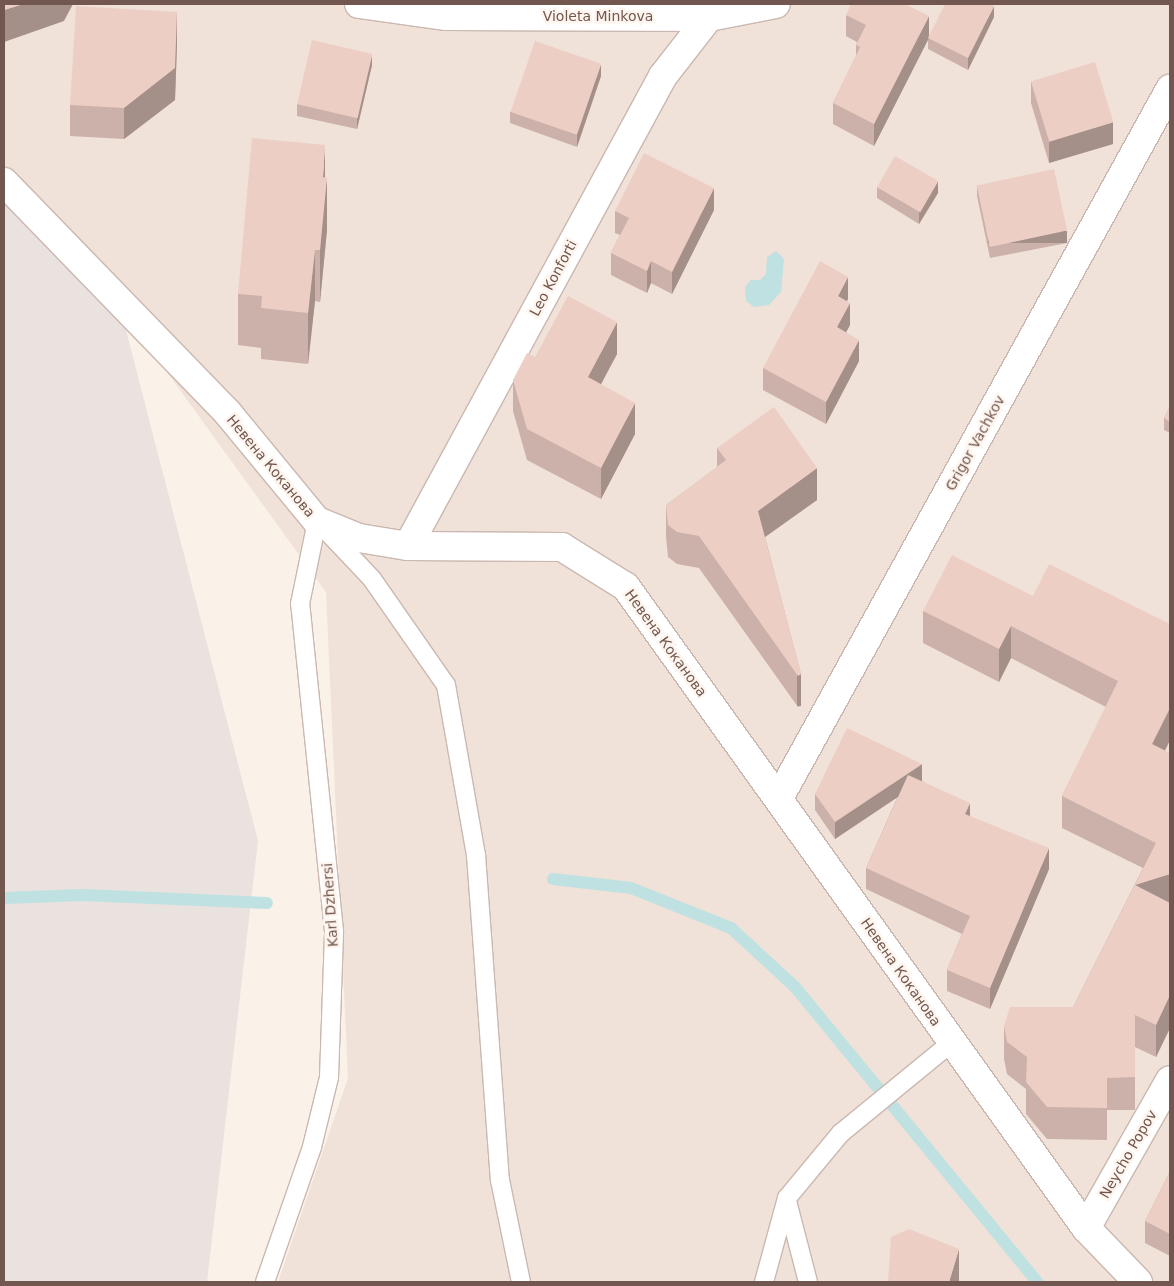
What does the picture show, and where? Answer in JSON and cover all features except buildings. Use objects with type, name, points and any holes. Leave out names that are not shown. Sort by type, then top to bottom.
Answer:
[{"type":"street","name":"Violeta Minkova","points":[[359,4],[446,16],[709,17],[776,4]]},
{"type":"street","name":"Leo Konforti","points":[[408,546],[663,76],[709,17]]},
{"type":"street","name":"Grigor Vachkov","points":[[779,798],[1170,89]]},
{"type":"street","name":"Невена Коканова","points":[[4,182],[227,412],[317,521],[359,538],[408,546],[562,547],[626,587],[779,798],[950,1043],[1086,1228],[1138,1282]]},
{"type":"street","name":"Neycho Popov","points":[[1086,1228],[1170,1080]]},
{"type":"lane","name":"Karl Dzhersi","points":[[265,1282],[312,1147],[329,1077],[334,931],[300,604],[317,521]]},
{"type":"lane","points":[[317,521],[372,579],[446,685],[476,855],[500,1180],[521,1282]]},
{"type":"lane","points":[[764,1282],[786,1198],[841,1133],[950,1043]]},
{"type":"lane","points":[[786,1198],[808,1282]]},
{"type":"shaded area","points":[[4,4],[1170,4],[1170,1282],[278,1282],[348,1078],[326,592],[120,307],[4,185]]},
{"type":"shaded area","points":[[4,185],[120,307],[258,841],[207,1282],[4,1282]]},
{"type":"water","points":[[776,251],[784,259],[781,292],[769,305],[754,307],[746,301],[745,287],[751,280],[760,280],[766,274],[767,257]]},
{"type":"waterway","points":[[553,879],[631,888],[731,928],[795,987],[1037,1282]]},
{"type":"waterway","points":[[4,898],[83,895],[267,903]]}]
